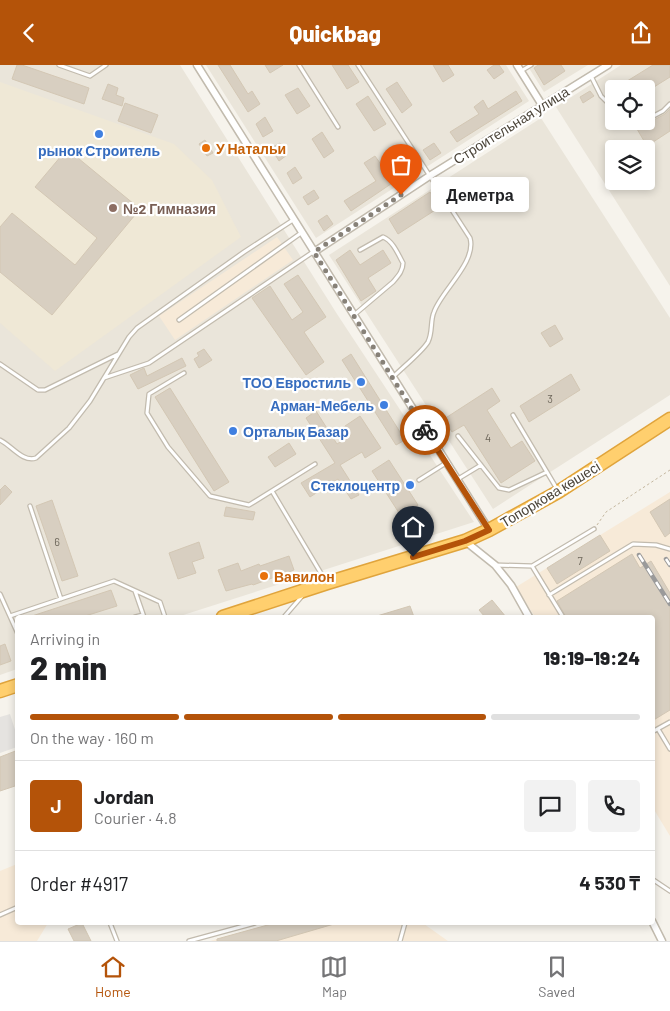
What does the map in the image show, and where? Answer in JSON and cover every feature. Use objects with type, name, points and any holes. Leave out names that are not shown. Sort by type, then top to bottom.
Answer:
[{"type":"highway","name":"Топоркова көшесі","points":[[229,615],[465,541],[558,492],[670,419]]},
{"type":"highway","points":[[0,691],[15,686]]},
{"type":"street","points":[[196,65],[489,530]]},
{"type":"street","points":[[517,65],[542,105]]},
{"type":"street","name":"Строительная улица","points":[[314,252],[431,175],[608,65]]},
{"type":"street","points":[[465,541],[495,565],[511,585],[528,615]]},
{"type":"street","points":[[654,925],[662,941]]},
{"type":"lane","points":[[59,65],[90,76],[106,65]]},
{"type":"lane","points":[[299,65],[338,127]]},
{"type":"lane","points":[[358,65],[431,175],[470,238],[472,245],[457,279],[438,302],[433,313],[428,342],[392,378]]},
{"type":"lane","points":[[521,71],[531,65]]},
{"type":"lane","points":[[591,76],[605,100]]},
{"type":"lane","points":[[655,115],[670,104]]},
{"type":"lane","points":[[0,440],[26,459],[36,458],[69,428],[90,401],[129,337],[146,320],[293,220]]},
{"type":"lane","points":[[179,321],[301,233]]},
{"type":"lane","points":[[353,315],[393,282],[403,266],[392,244],[383,237],[360,250]]},
{"type":"lane","points":[[104,378],[149,363],[314,252]]},
{"type":"lane","points":[[0,364],[38,391],[45,390],[119,353]]},
{"type":"lane","points":[[184,373],[149,394],[147,413],[168,447],[210,496],[249,505],[315,464]]},
{"type":"lane","points":[[513,415],[558,492]]},
{"type":"lane","points":[[458,436],[499,488],[504,491],[546,472]]},
{"type":"lane","points":[[419,480],[446,463]]},
{"type":"lane","points":[[457,480],[481,465]]},
{"type":"lane","points":[[272,491],[327,583]]},
{"type":"lane","points":[[30,506],[60,599]]},
{"type":"lane","points":[[495,565],[532,566],[594,529]]},
{"type":"lane","points":[[550,595],[633,544],[656,545],[670,549]]},
{"type":"lane","points":[[532,566],[562,615]]},
{"type":"lane","points":[[10,616],[114,581],[160,602],[164,615]]},
{"type":"lane","points":[[286,615],[308,589]]},
{"type":"lane","points":[[134,590],[144,615]]},
{"type":"lane","points":[[0,594],[15,627]]},
{"type":"lane","points":[[655,730],[670,722]]},
{"type":"lane","points":[[658,729],[670,749]]},
{"type":"lane","points":[[655,881],[670,891]]},
{"type":"lane","points":[[0,915],[15,908]]},
{"type":"lane","points":[[111,925],[117,941]]},
{"type":"lane","points":[[189,941],[248,925]]},
{"type":"lane","points":[[400,941],[404,925]]},
{"type":"path","points":[[594,529],[606,512],[670,470]]},
{"type":"shaded area","points":[[0,65],[180,65],[337,314],[474,522],[183,615],[15,615],[15,670],[0,675]]},
{"type":"shaded area","points":[[206,65],[506,65],[529,101],[316,238]]},
{"type":"shaded area","points":[[527,65],[588,65],[544,92]]},
{"type":"shaded area","points":[[621,65],[670,65],[670,286],[609,190],[655,190],[655,140],[605,140],[605,184],[556,107]]},
{"type":"shaded area","name":"№2 Гимназия","points":[[0,82],[174,144],[212,180],[241,237],[55,371],[0,323]]},
{"type":"shaded area","points":[[541,118],[670,318],[670,395],[493,509],[329,255]]},
{"type":"shaded area","points":[[277,237],[293,260],[175,340],[159,316]]},
{"type":"shaded area","points":[[670,492],[670,836],[655,811],[655,615],[534,615],[516,587]]},
{"type":"shaded area","points":[[10,714],[15,730],[15,748],[0,753],[0,717]]},
{"type":"shaded area","points":[[15,865],[15,925],[47,925],[37,941],[0,941],[0,871]]},
{"type":"shaded area","points":[[268,925],[425,925],[448,941],[210,941]]},
{"type":"building","points":[[17,65],[22,65],[89,88],[84,104],[12,79]]},
{"type":"building","points":[[218,65],[230,65],[248,94],[252,91],[260,104],[248,112]]},
{"type":"building","points":[[265,65],[283,65],[270,73]]},
{"type":"building","points":[[332,65],[348,65],[359,82],[347,89]]},
{"type":"building","points":[[433,65],[448,65],[454,75],[443,82]]},
{"type":"building","points":[[494,65],[499,65],[504,72],[494,79],[487,70]]},
{"type":"building","points":[[538,65],[561,65],[565,71],[544,85],[534,68]]},
{"type":"building","points":[[653,65],[670,65],[670,77],[655,86],[655,80],[629,80]]},
{"type":"building","points":[[397,82],[412,105],[402,113],[386,89]]},
{"type":"building","points":[[108,84],[118,88],[116,95],[124,98],[122,106],[102,99]]},
{"type":"building","points":[[298,88],[310,106],[297,114],[285,95]]},
{"type":"building","points":[[516,91],[522,101],[457,142],[450,132],[479,114],[474,107],[483,100],[488,109]]},
{"type":"building","points":[[590,91],[594,96],[583,103],[580,97]]},
{"type":"building","points":[[368,96],[386,124],[374,131],[356,104]]},
{"type":"building","points":[[125,103],[158,115],[151,133],[118,121]]},
{"type":"building","points":[[670,109],[670,131],[655,141],[643,140],[638,130],[655,130],[655,119]]},
{"type":"building","points":[[265,117],[273,131],[263,137],[256,124]]},
{"type":"building","points":[[322,132],[334,151],[324,158],[312,139]]},
{"type":"building","name":"У Натальи","points":[[205,140],[213,153],[207,156],[199,144]]},
{"type":"building","points":[[280,143],[287,155],[279,161],[271,148]]},
{"type":"building","points":[[434,143],[441,153],[430,160],[423,150]]},
{"type":"building","points":[[67,149],[140,209],[52,315],[0,272],[0,227],[12,213],[75,265],[97,238],[35,187]]},
{"type":"building","points":[[375,156],[387,173],[404,162],[410,171],[351,211],[344,201],[376,181],[364,163]]},
{"type":"building","points":[[295,167],[302,178],[293,184],[287,173]]},
{"type":"building","points":[[314,190],[319,198],[308,205],[303,197]]},
{"type":"building","points":[[430,192],[440,207],[398,234],[389,219]]},
{"type":"building","points":[[327,215],[333,224],[324,231],[318,221]]},
{"type":"building","points":[[350,250],[360,265],[383,250],[391,263],[368,278],[376,291],[361,301],[336,260]]},
{"type":"building","points":[[298,275],[326,317],[304,332],[324,362],[306,375],[252,298],[270,286],[292,320],[303,312],[284,284]]},
{"type":"building","points":[[555,325],[563,339],[550,347],[541,333]]},
{"type":"building","points":[[204,349],[212,360],[199,368],[194,359],[199,356],[197,353]]},
{"type":"building","points":[[351,354],[405,440],[396,445],[342,360]]},
{"type":"building","points":[[182,358],[186,366],[138,389],[130,375],[144,368],[147,376]]},
{"type":"building","points":[[571,374],[580,390],[529,422],[520,406]]},
{"type":"building","points":[[170,388],[229,482],[214,491],[155,397]]},
{"type":"building","points":[[492,388],[500,401],[487,410],[511,448],[522,441],[535,461],[501,483],[464,425],[452,432],[444,419]]},
{"type":"building","points":[[316,411],[337,444],[351,435],[345,426],[360,416],[381,448],[365,458],[362,452],[340,465],[359,495],[351,499],[338,479],[310,497],[301,483],[335,463],[306,418]]},
{"type":"building","points":[[289,443],[296,454],[275,467],[268,457]]},
{"type":"building","points":[[389,460],[418,505],[401,516],[372,471]]},
{"type":"building","points":[[5,485],[12,492],[0,505],[0,490]]},
{"type":"building","points":[[670,499],[670,533],[665,537],[650,512]]},
{"type":"building","points":[[52,500],[78,576],[62,581],[36,506]]},
{"type":"building","points":[[226,507],[255,512],[253,520],[224,516]]},
{"type":"building","points":[[600,535],[610,551],[557,584],[547,568]]},
{"type":"building","points":[[199,542],[204,558],[192,562],[196,573],[178,579],[169,553]]},
{"type":"building","points":[[632,554],[640,568],[651,561],[670,593],[670,710],[655,719],[655,615],[565,615],[557,601]]},
{"type":"building","points":[[289,556],[294,570],[253,585],[226,591],[218,570],[238,563],[241,571]]},
{"type":"building","points":[[111,590],[117,606],[88,615],[35,615]]},
{"type":"building","points":[[492,600],[504,615],[483,615],[479,610]]},
{"type":"building","points":[[410,606],[413,615],[380,615]]},
{"type":"building","points":[[5,644],[11,661],[0,665],[0,646]]},
{"type":"building","points":[[15,751],[15,786],[0,791],[0,757]]},
{"type":"building","points":[[83,925],[91,941],[74,941],[68,929]]},
{"type":"building","points":[[268,925],[331,925],[276,941],[217,941],[217,939]]},
{"type":"railway","points":[[639,555],[670,604]]},
{"type":"railway","points":[[666,559],[670,565]]},
{"type":"way so far","points":[[401,195],[314,252],[425,430]]},
{"type":"place","name":"рынок Строитель","points":[[99,134]]},
{"type":"place","name":"У Натальи","points":[[206,148]]},
{"type":"place","name":"Деметра","points":[[401,195]]},
{"type":"place","name":"№2 Гимназия","points":[[113,208]]},
{"type":"place","name":"ТОО Евростиль","points":[[361,382]]},
{"type":"place","name":"Арман-Мебель","points":[[384,405]]},
{"type":"place","name":"Орталық Базар","points":[[233,431]]},
{"type":"place","name":"Стеклоцентр","points":[[410,485]]},
{"type":"place","name":"Вавилон","points":[[264,576]]},
{"type":"route","points":[[413,557],[465,541],[489,530],[425,430]]}]
